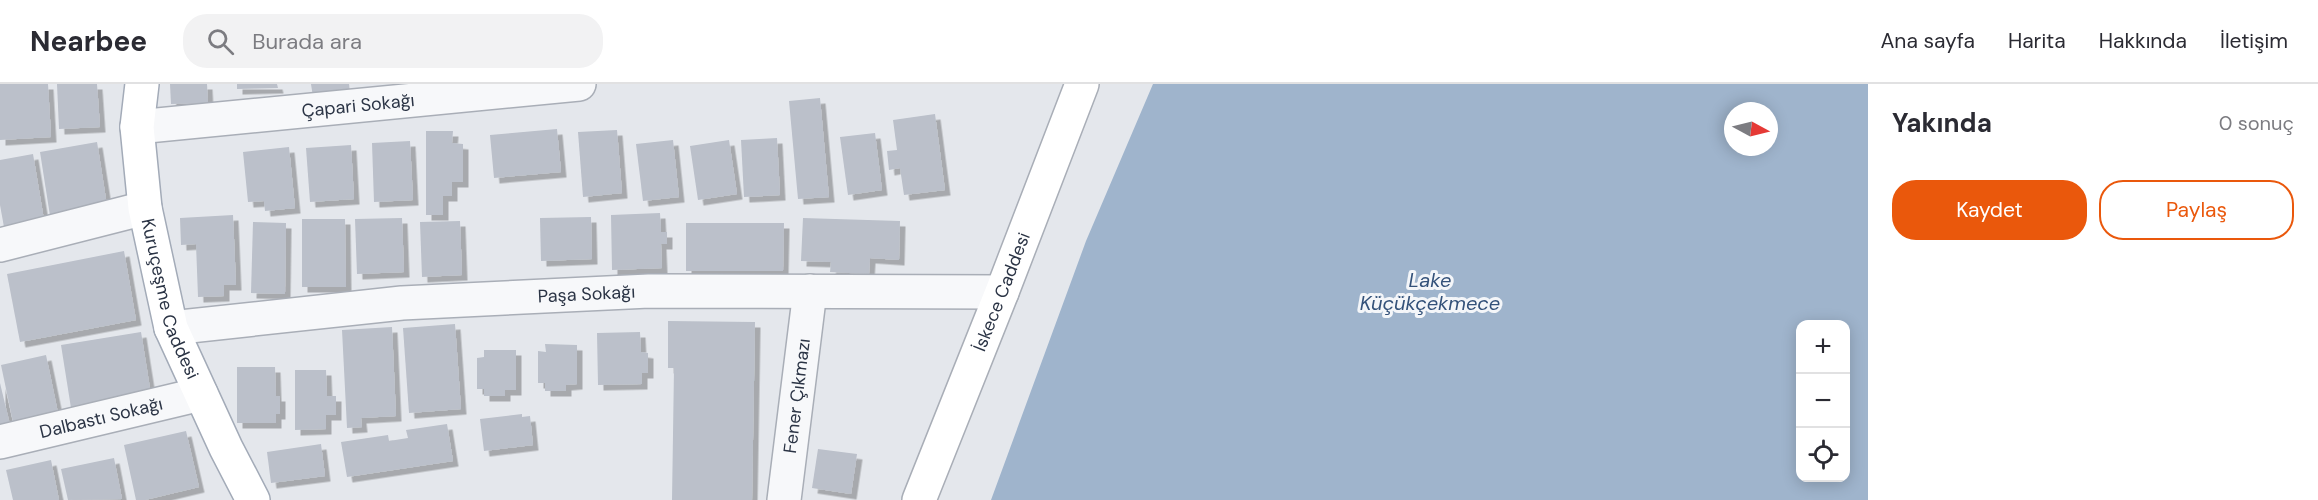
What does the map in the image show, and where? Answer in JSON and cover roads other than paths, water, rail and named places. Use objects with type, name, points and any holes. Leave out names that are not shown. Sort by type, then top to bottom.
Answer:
[{"type":"main road","name":"Kuruçeşme Caddesi","points":[[142,84],[137,127],[145,208],[171,328],[253,500]]},
{"type":"main road","name":"İskece Caddesi","points":[[919,500],[1082,84]]},
{"type":"street","name":"Çapari Sokağı","points":[[137,127],[579,84]]},
{"type":"street","points":[[0,245],[145,208]]},
{"type":"street","name":"Paşa Sokağı","points":[[171,328],[402,303],[649,291],[1002,292]]},
{"type":"street","name":"Fener Çıkmazı","points":[[784,500],[810,291]]},
{"type":"street","name":"Dalbastı Sokağı","points":[[0,442],[201,394]]},
{"type":"water","name":"Lake Küçükçekmece","points":[[1153,84],[1868,84],[1868,500],[991,500],[1086,241]]}]
